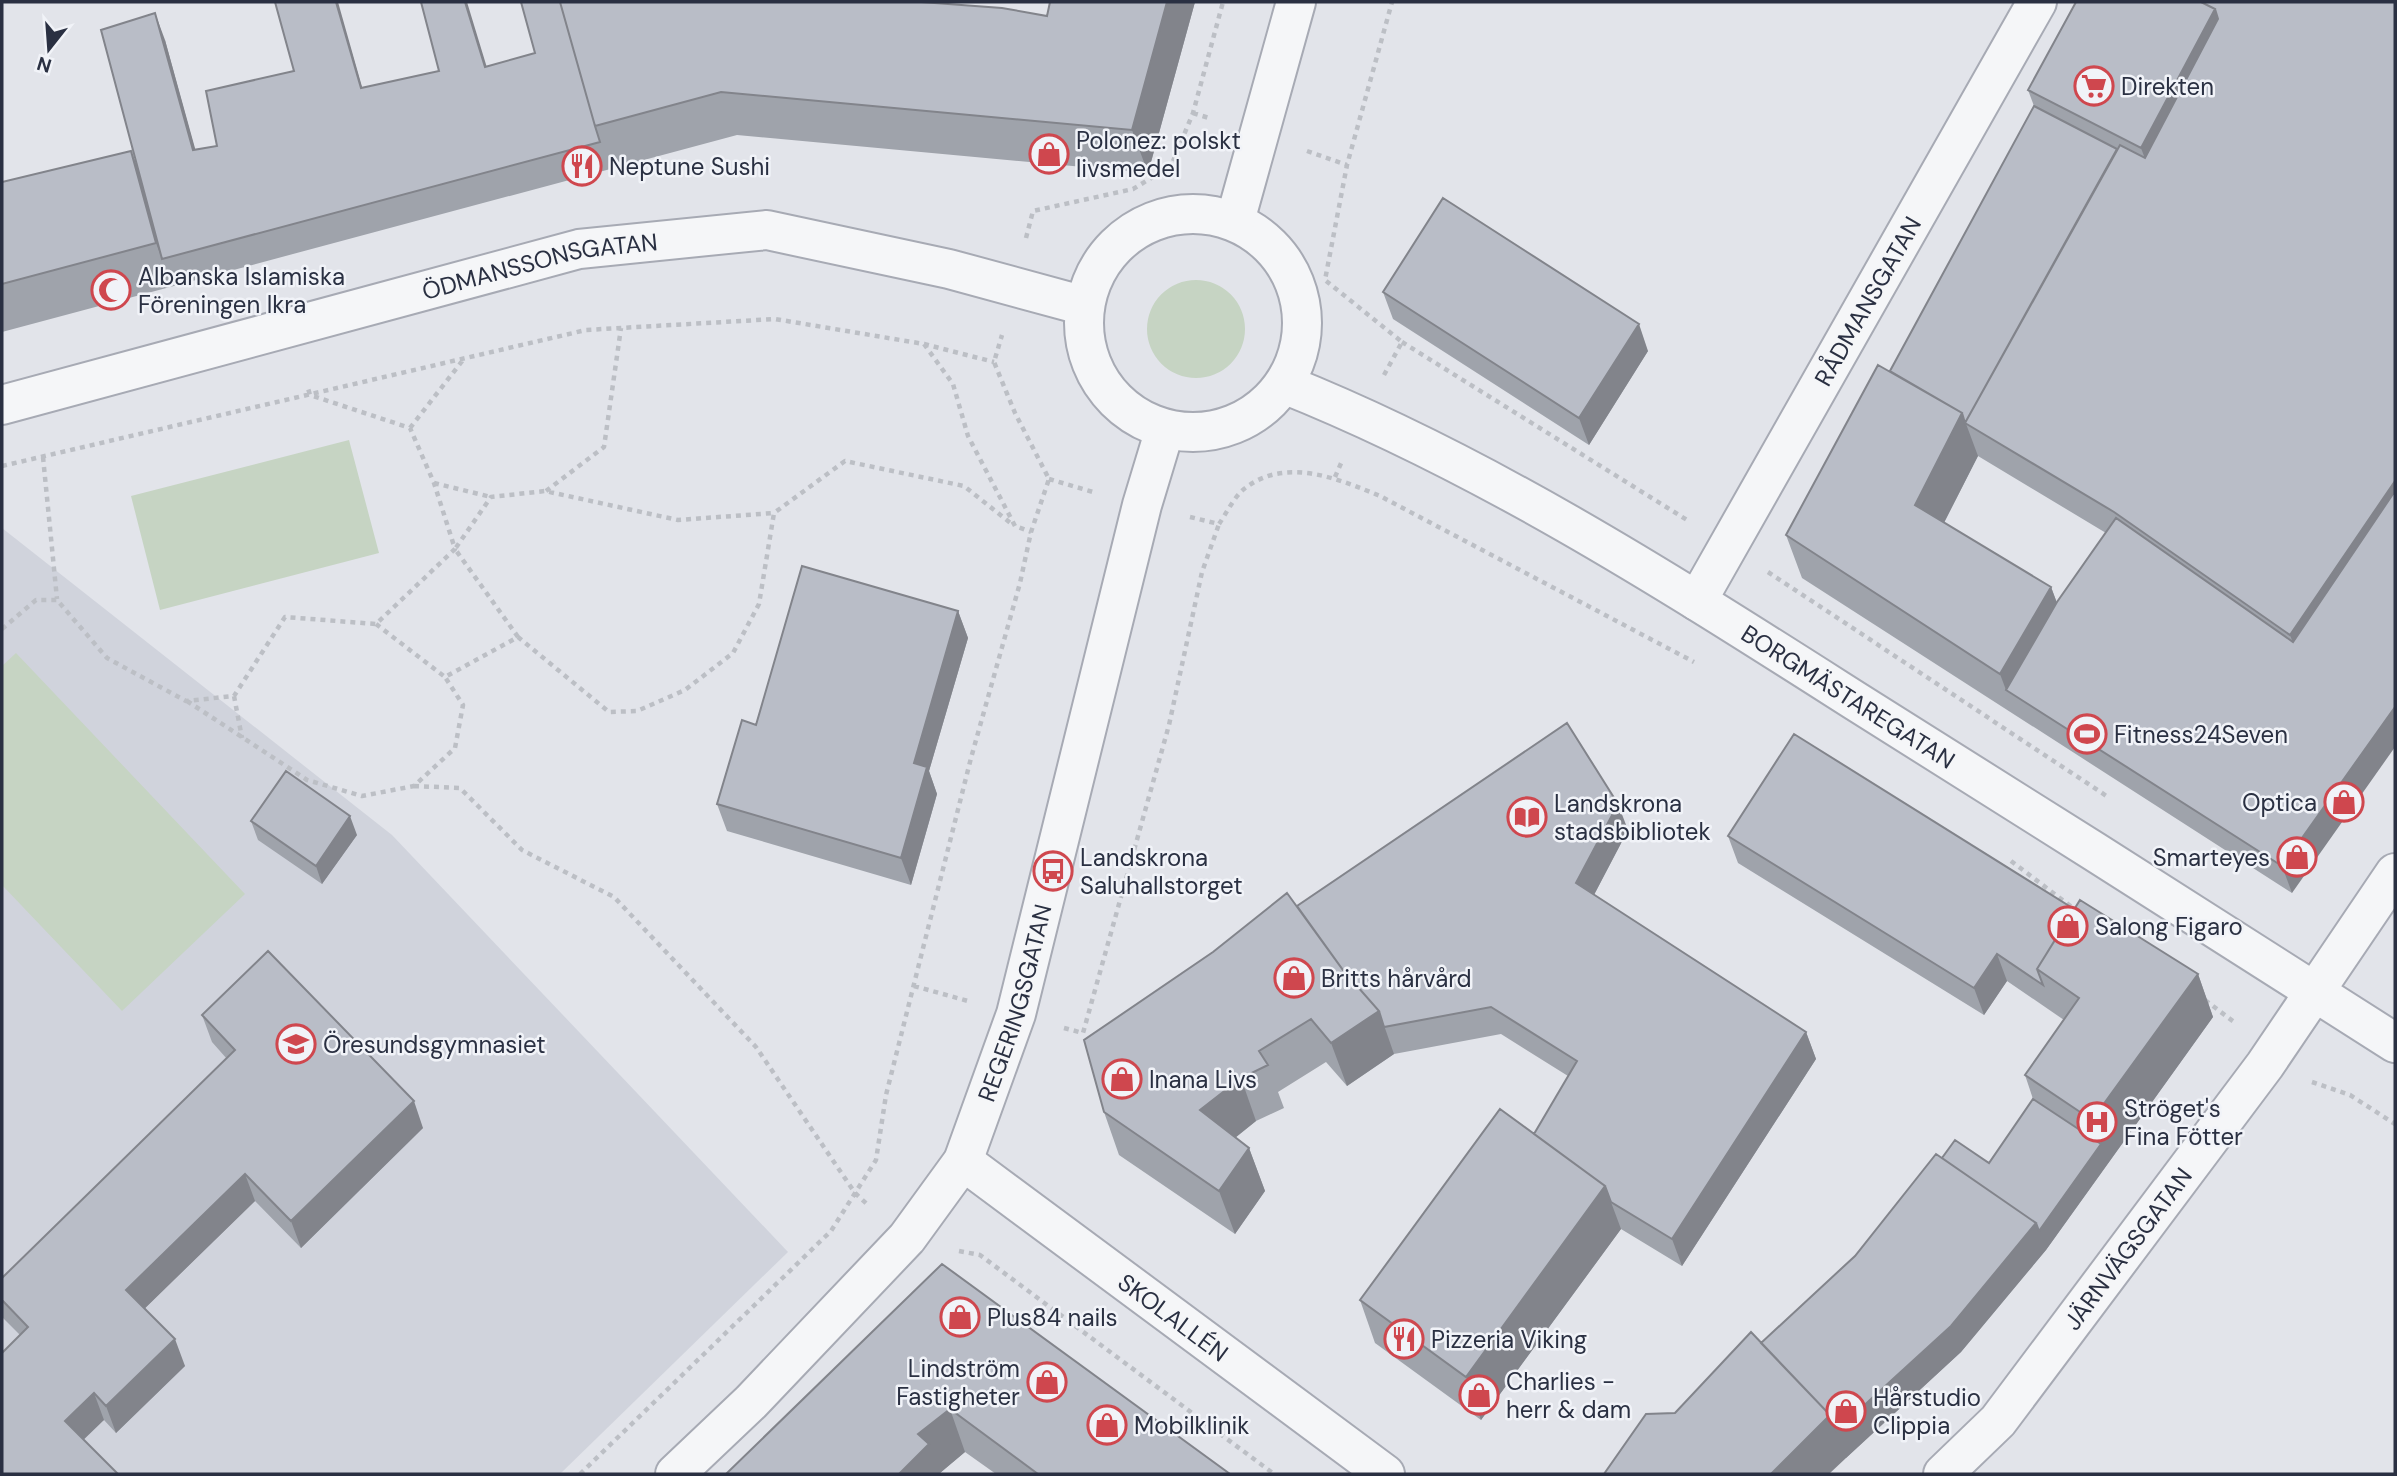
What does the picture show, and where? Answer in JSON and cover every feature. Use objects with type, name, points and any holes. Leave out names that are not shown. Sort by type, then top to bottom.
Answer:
[{"type":"street","points":[[1235,221],[1296,2]]},
{"type":"street","name":"RÅDMANSGATAN","points":[[1696,601],[2037,2]]},
{"type":"street","points":[[1181,214],[1214,215],[1235,221],[1268,242],[1281,256],[1298,291],[1303,330],[1294,368],[1284,384],[1261,408],[1232,425],[1199,432],[1165,429],[1129,412],[1102,382],[1086,346],[1085,306],[1100,265],[1130,233],[1150,222],[1181,214]]},
{"type":"street","name":"ÖDMANSSONSGATAN","points":[[2,405],[579,249],[767,230],[1013,286],[1085,306]]},
{"type":"street","name":"BORGMÄSTAREGATAN","points":[[1284,384],[1363,415],[1490,481],[1696,601],[2395,1042]]},
{"type":"street","name":"REGERINGSGATAN","points":[[675,1474],[751,1402],[907,1238],[963,1161],[1016,1014],[1142,505],[1165,429]]},
{"type":"street","name":"JÄRNVÄGSGATAN","points":[[1943,1474],[1998,1421],[2265,1065],[2395,873]]},
{"type":"street","name":"SKOLALLÉN","points":[[963,1161],[1385,1474]]},
{"type":"path","points":[[580,1474],[831,1231],[876,1160],[886,1095],[971,758],[1020,583],[1031,532],[1049,479],[1015,413],[994,362],[1033,211],[1133,189],[1171,166],[1193,113],[1223,2]]},
{"type":"path","points":[[1392,2],[1347,165],[1325,280],[1402,342],[1728,546],[2110,798]]},
{"type":"path","points":[[2,466],[586,330],[775,319],[924,344],[994,362]]},
{"type":"path","points":[[545,491],[604,447],[621,328]]},
{"type":"path","points":[[1335,477],[1363,415],[1402,342]]},
{"type":"path","points":[[924,344],[953,384],[968,436],[1015,526]]},
{"type":"path","points":[[410,428],[463,359]]},
{"type":"path","points":[[307,385],[310,395]]},
{"type":"path","points":[[310,395],[410,428],[434,483],[454,549],[518,637],[609,712],[637,711],[685,690],[733,653],[759,604],[774,513]]},
{"type":"path","points":[[43,457],[57,600],[107,658],[186,701],[307,780],[362,796],[414,786],[460,789],[522,850],[614,897],[756,1047],[855,1193],[907,1238],[980,1255],[1274,1474]]},
{"type":"path","points":[[434,483],[491,497],[545,491],[678,520],[774,513],[845,461],[964,486],[1015,526],[1031,532]]},
{"type":"path","points":[[1049,479],[1219,524],[1243,489],[1268,476],[1294,472],[1335,477],[1380,496],[1703,667]]},
{"type":"path","points":[[376,624],[454,549],[491,497]]},
{"type":"path","points":[[2,629],[36,600],[57,600]]},
{"type":"path","points":[[242,739],[234,696],[285,617],[376,624],[445,677],[463,705],[455,748],[414,786]]},
{"type":"path","points":[[445,677],[518,637]]},
{"type":"path","points":[[186,701],[234,696]]},
{"type":"path","points":[[2007,858],[2079,912]]},
{"type":"path","points":[[2199,996],[2232,1019],[2265,1065],[2350,1095],[2395,1124]]},
{"type":"shaded area","name":"Öresundsgymnasiet","points":[[2,528],[392,835],[788,1252],[560,1474],[2,1474]]},
{"type":"green space","points":[[1196,280],[1215,284],[1230,295],[1241,310],[1245,329],[1241,348],[1230,363],[1215,374],[1196,378],[1177,374],[1162,363],[1151,348],[1147,329],[1151,310],[1162,295],[1177,284]]},
{"type":"green space","points":[[349,440],[379,553],[160,610],[131,496]]},
{"type":"green space","points":[[16,653],[245,894],[122,1011],[2,885],[2,666]]},
{"type":"building","points":[[275,2],[336,2],[361,88],[439,71],[421,2],[465,2],[485,67],[535,53],[521,2],[560,2],[600,142],[162,259],[101,30],[155,13],[193,150],[217,146],[206,91],[294,71]]},
{"type":"building","points":[[560,2],[921,2],[1002,8],[1047,16],[1050,2],[1167,2],[1132,130],[721,92],[595,126]]},
{"type":"building","points":[[2076,2],[2201,2],[2215,9],[2141,148],[2028,90]]},
{"type":"building","points":[[2201,2],[2395,2],[2395,481],[2290,635],[2114,512],[1965,423],[2120,145],[2145,158],[2218,19],[2215,9]]},
{"type":"building","points":[[2034,106],[2117,149],[1965,423],[1962,413],[1890,371]]},
{"type":"building","points":[[131,151],[156,243],[2,284],[2,182]]},
{"type":"building","points":[[1443,198],[1639,324],[1579,418],[1383,292]]},
{"type":"building","points":[[1878,365],[1962,413],[1915,505],[2051,587],[2000,674],[1786,535]]},
{"type":"building","points":[[2395,491],[2395,707],[2282,866],[2006,690],[2057,602],[2116,518],[2293,642]]},
{"type":"building","points":[[802,566],[958,611],[914,763],[927,767],[901,858],[717,804],[742,720],[756,725]]},
{"type":"building","points":[[1567,723],[1618,804],[1576,883],[1806,1032],[1672,1239],[1611,1202],[1605,1186],[1534,1134],[1577,1061],[1491,1007],[1384,1027],[1379,1011],[1343,970],[1297,906]]},
{"type":"building","points":[[1794,734],[2074,909],[2037,969],[2043,985],[1997,954],[1974,988],[1728,836]]},
{"type":"building","points":[[286,771],[350,816],[316,866],[251,821]]},
{"type":"building","points":[[1287,893],[1343,970],[1379,1011],[1331,1043],[1311,1019],[1259,1051],[1268,1065],[1241,1078],[1200,1110],[1249,1148],[1219,1191],[1104,1112],[1084,1040],[1213,952]]},
{"type":"building","points":[[2080,900],[2198,974],[2092,1120],[2025,1075],[2079,998],[2037,969]]},
{"type":"building","points":[[268,951],[414,1101],[291,1221],[245,1174],[126,1290],[175,1339],[106,1406],[94,1393],[65,1421],[118,1474],[2,1474],[2,1353],[28,1327],[2,1300],[2,1278],[235,1050],[202,1015]]},
{"type":"building","points":[[2033,1099],[2101,1144],[2039,1231],[2036,1223],[1942,1158],[1955,1140],[1989,1163]]},
{"type":"building","points":[[1500,1109],[1605,1186],[1466,1377],[1360,1300]]},
{"type":"building","points":[[1936,1154],[2036,1223],[1951,1326],[1836,1431],[1830,1415],[1761,1343],[1855,1256]]},
{"type":"building","points":[[942,1264],[1230,1474],[1038,1474],[950,1409],[918,1434],[929,1444],[899,1474],[726,1474]]},
{"type":"building","points":[[1751,1332],[1830,1415],[1771,1474],[1604,1474],[1646,1414],[1675,1413]]},
{"type":"place","name":"Direkten","points":[[2094,86]]},
{"type":"place","name":"Polonez: polskt livsmedel","points":[[1049,154]]},
{"type":"place","name":"Neptune Sushi","points":[[582,166]]},
{"type":"place","name":"Albanska Islamiska Föreningen Ikra","points":[[111,290]]},
{"type":"place","name":"Fitness24Seven","points":[[2087,734]]},
{"type":"place","name":"Optica","points":[[2344,802]]},
{"type":"place","name":"Landskrona stadsbibliotek","points":[[1527,817]]},
{"type":"place","name":"Smarteyes","points":[[2297,857]]},
{"type":"place","name":"Landskrona Saluhallstorget","points":[[1053,871]]},
{"type":"place","name":"Salong Figaro","points":[[2068,926]]},
{"type":"place","name":"Britts hårvård","points":[[1294,978]]},
{"type":"place","name":"Öresundsgymnasiet","points":[[296,1044]]},
{"type":"place","name":"Inana Livs","points":[[1122,1079]]},
{"type":"place","name":"Ströget's Fina Fötter","points":[[2097,1122]]},
{"type":"place","name":"Plus84 nails","points":[[960,1317]]},
{"type":"place","name":"Pizzeria Viking","points":[[1404,1339]]},
{"type":"place","name":"Lindström Fastigheter","points":[[1047,1382]]},
{"type":"place","name":"Charlies - herr & dam","points":[[1479,1395]]},
{"type":"place","name":"Hårstudio Clippia","points":[[1846,1411]]},
{"type":"place","name":"Mobilklinik","points":[[1107,1425]]}]
